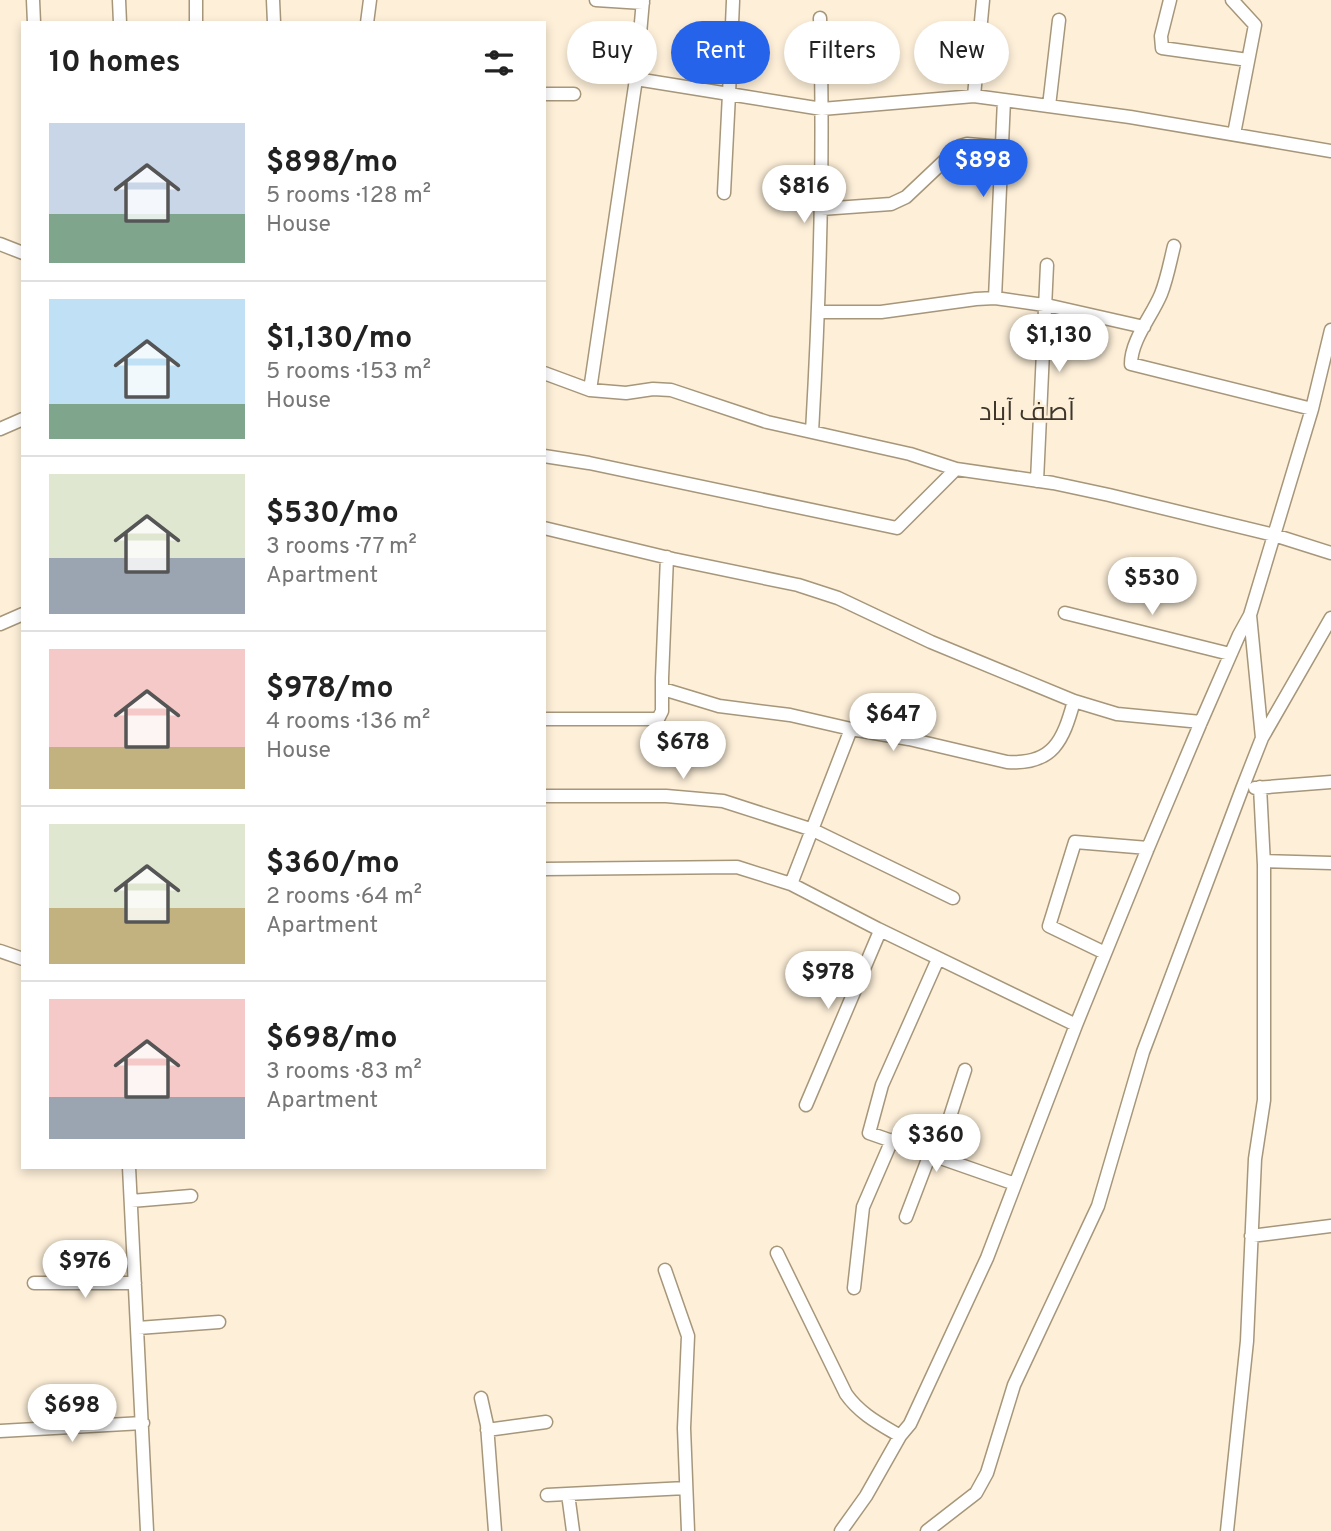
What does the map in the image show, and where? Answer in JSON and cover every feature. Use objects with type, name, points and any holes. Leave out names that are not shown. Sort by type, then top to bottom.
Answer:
[{"type":"street","points":[[33,0],[34,21]]},
{"type":"street","points":[[119,0],[120,21]]},
{"type":"street","points":[[196,0],[196,21]]},
{"type":"street","points":[[273,0],[274,21]]},
{"type":"street","points":[[368,21],[370,0]]},
{"type":"street","points":[[596,0],[643,2],[641,21]]},
{"type":"street","points":[[974,96],[983,0]]},
{"type":"street","points":[[1170,0],[1161,36],[1162,48],[1248,60]]},
{"type":"street","points":[[1232,0],[1255,25],[1234,134]]},
{"type":"street","points":[[724,193],[733,1]]},
{"type":"street","points":[[813,432],[821,209],[820,18]]},
{"type":"street","points":[[1049,106],[1059,20]]},
{"type":"street","points":[[657,83],[822,110],[974,96],[1331,151]]},
{"type":"street","points":[[590,390],[634,84]]},
{"type":"street","points":[[546,94],[574,94]]},
{"type":"street","points":[[995,298],[1004,100]]},
{"type":"street","points":[[821,209],[891,204],[906,197],[960,146],[967,144],[1002,147]]},
{"type":"street","points":[[0,244],[21,252]]},
{"type":"street","points":[[1174,246],[1162,293],[1143,327],[1131,364],[1312,409]]},
{"type":"street","points":[[1037,481],[1047,265]]},
{"type":"street","points":[[819,312],[881,312],[995,298],[1143,327]]},
{"type":"street","points":[[841,1531],[866,1496],[900,1436],[911,1424],[987,1258],[1105,953],[1200,722],[1250,615],[1312,409],[1331,330]]},
{"type":"street","points":[[546,374],[590,390],[626,393],[671,390],[767,422],[910,454],[957,469],[1109,495],[1274,535],[1331,553]]},
{"type":"street","points":[[0,429],[21,420]]},
{"type":"street","points":[[546,456],[897,528],[957,469]]},
{"type":"street","points":[[546,528],[798,584],[838,598],[931,642],[1074,701],[1117,714],[1200,722]]},
{"type":"street","points":[[546,719],[658,719],[662,711],[667,557]]},
{"type":"street","points":[[1065,612],[1230,653]]},
{"type":"street","points":[[0,624],[21,615]]},
{"type":"street","points":[[1250,615],[1262,738]]},
{"type":"street","points":[[927,1531],[976,1493],[987,1473],[1014,1385],[1098,1206],[1143,1052],[1262,738],[1331,618]]},
{"type":"street","points":[[663,689],[719,706],[790,715],[1022,763],[1039,760],[1052,748],[1066,730],[1074,701]]},
{"type":"street","points":[[791,884],[851,729]]},
{"type":"street","points":[[1242,789],[1331,782]]},
{"type":"street","points":[[1227,1531],[1247,1341],[1255,1159],[1264,1100],[1264,861],[1260,787]]},
{"type":"street","points":[[546,796],[666,796],[723,801],[813,830],[953,898]]},
{"type":"street","points":[[1105,953],[1049,926],[1075,842],[1148,848]]},
{"type":"street","points":[[1264,861],[1331,863]]},
{"type":"street","points":[[546,869],[737,867],[791,884],[1076,1025]]},
{"type":"street","points":[[806,1105],[880,930]]},
{"type":"street","points":[[0,951],[21,958]]},
{"type":"street","points":[[938,959],[882,1085],[869,1132],[1015,1184]]},
{"type":"street","points":[[905,1217],[933,1155],[965,1070]]},
{"type":"street","points":[[854,1287],[863,1207],[892,1140]]},
{"type":"street","points":[[129,1169],[147,1531]]},
{"type":"street","points":[[131,1201],[191,1196]]},
{"type":"street","points":[[1251,1236],[1331,1226]]},
{"type":"street","points":[[777,1254],[846,1394],[867,1416],[900,1436]]},
{"type":"street","points":[[665,1270],[688,1336],[684,1428],[688,1531]]},
{"type":"street","points":[[34,1283],[135,1283]]},
{"type":"street","points":[[138,1328],[219,1322]]},
{"type":"street","points":[[481,1398],[487,1430],[495,1531]]},
{"type":"street","points":[[487,1430],[546,1422]]},
{"type":"street","points":[[0,1431],[143,1423]]},
{"type":"street","points":[[547,1495],[686,1488]]},
{"type":"street","points":[[568,1494],[573,1531]]},
{"type":"district","name":"آصف آباد","points":[[1027,413]]}]
